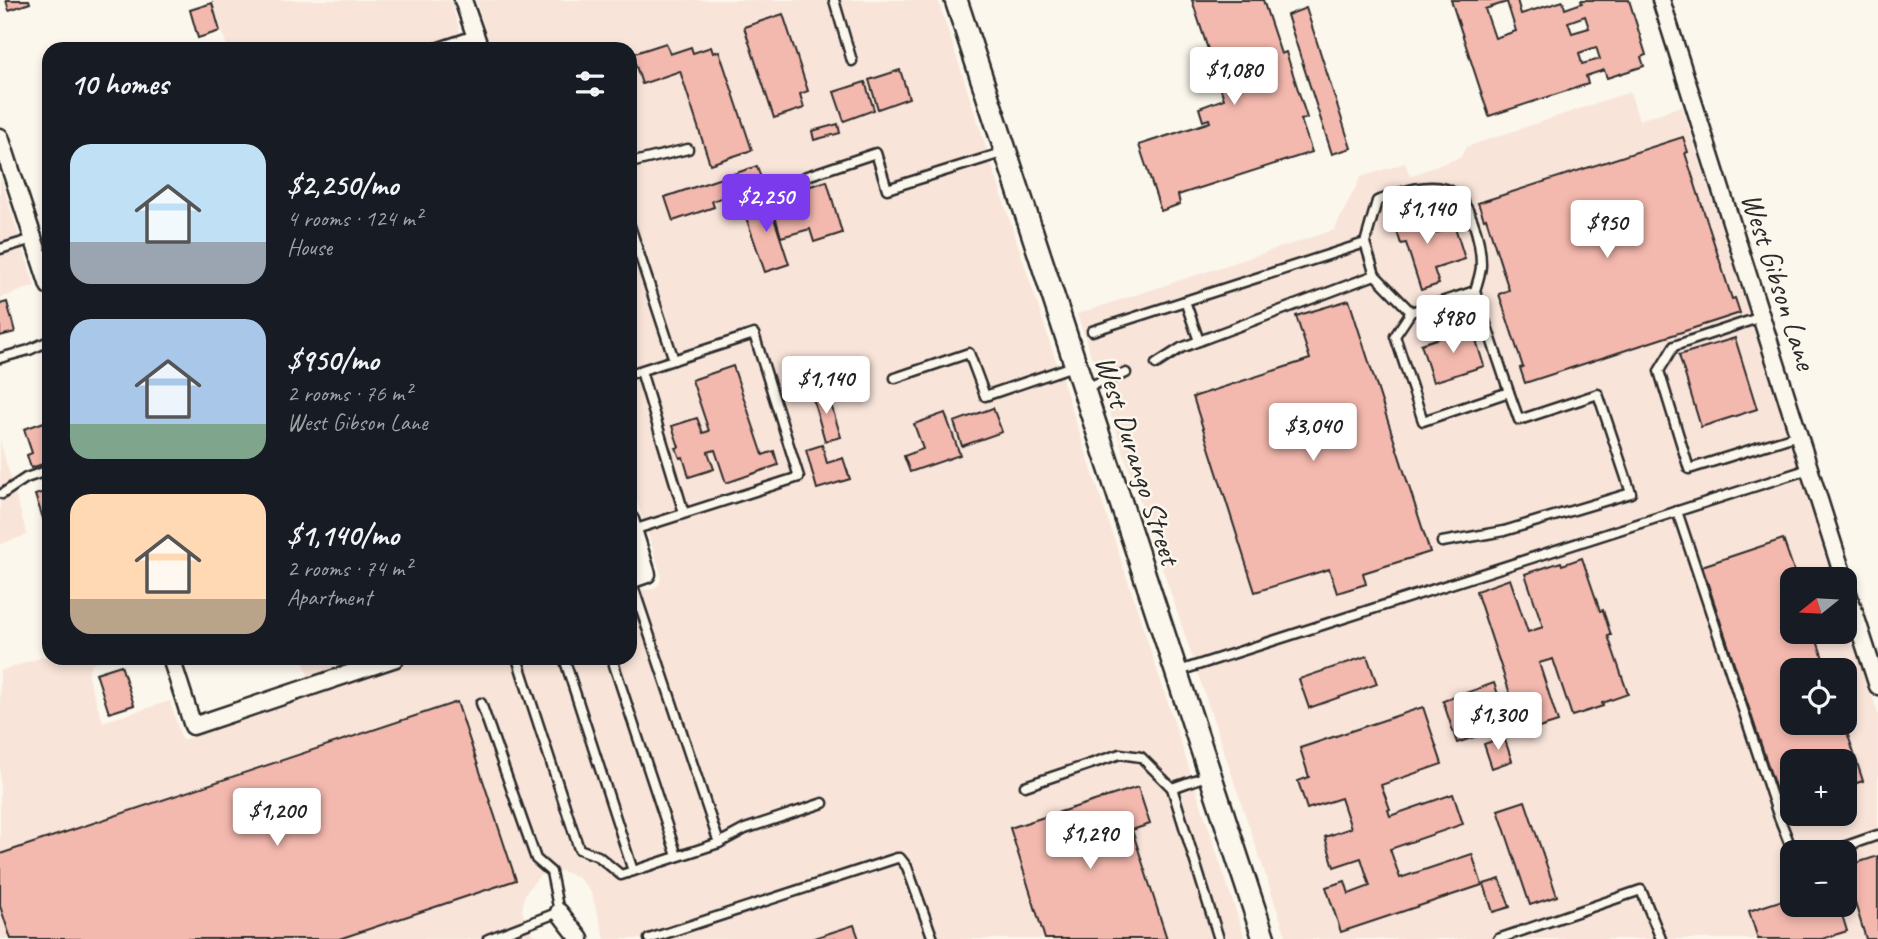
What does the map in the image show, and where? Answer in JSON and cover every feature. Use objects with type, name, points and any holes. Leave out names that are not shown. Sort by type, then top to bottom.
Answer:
[{"type":"street","points":[[463,0],[477,42]]},
{"type":"street","name":"West Durango Street","points":[[956,0],[1264,939]]},
{"type":"street","name":"West Gibson Lane","points":[[1661,0],[1840,567]]},
{"type":"street","points":[[0,137],[42,265]]},
{"type":"street","points":[[637,543],[647,574],[637,578]]},
{"type":"street","name":"West Gibson Lane","points":[[1857,621],[1878,686]]},
{"type":"street","points":[[173,665],[193,726],[375,665]]},
{"type":"street","points":[[559,912],[580,939]]},
{"type":"lane","points":[[834,0],[852,61]]},
{"type":"lane","points":[[637,161],[688,149]]},
{"type":"lane","points":[[804,177],[876,153],[887,189],[1005,152]]},
{"type":"lane","points":[[1411,312],[1375,275],[1365,243],[1377,201],[1418,187],[1447,189],[1464,202],[1478,232],[1482,267],[1475,291],[1519,419],[1598,394],[1631,493],[1504,531],[1442,542]]},
{"type":"lane","points":[[0,249],[33,239]]},
{"type":"lane","points":[[1092,331],[1365,243]]},
{"type":"lane","points":[[637,245],[674,360]]},
{"type":"lane","points":[[1156,364],[1181,348],[1375,275]]},
{"type":"lane","points":[[1475,291],[1411,312],[1395,336],[1423,421],[1509,392]]},
{"type":"lane","points":[[1185,301],[1199,341]]},
{"type":"lane","points":[[1761,317],[1674,345],[1660,371],[1689,469],[1798,435]]},
{"type":"lane","points":[[637,371],[754,334],[799,477],[684,513],[637,524]]},
{"type":"lane","points":[[0,358],[42,344]]},
{"type":"lane","points":[[895,378],[969,354],[985,396],[1076,365]]},
{"type":"lane","points":[[641,370],[684,513]]},
{"type":"lane","points":[[1083,388],[1126,373]]},
{"type":"lane","points":[[1176,672],[1809,469]]},
{"type":"lane","points":[[2,494],[26,478],[42,472]]},
{"type":"lane","points":[[1677,511],[1788,840]]},
{"type":"lane","points":[[637,598],[719,843]]},
{"type":"lane","points":[[519,665],[579,849],[598,856],[621,875],[719,843],[745,830],[824,803]]},
{"type":"lane","points":[[566,665],[633,871]]},
{"type":"lane","points":[[614,665],[677,856]]},
{"type":"lane","points":[[481,703],[536,859],[551,872],[559,912],[488,939]]},
{"type":"lane","points":[[1025,786],[1121,754],[1141,758],[1172,788],[1219,939]]},
{"type":"lane","points":[[1172,788],[1210,775]]},
{"type":"lane","points":[[1857,842],[1878,835]]},
{"type":"lane","points":[[649,939],[897,858],[907,867],[933,939]]},
{"type":"lane","points":[[1498,939],[1641,890],[1661,939]]},
{"type":"shaded area","points":[[212,0],[450,0],[464,42],[226,42]]},
{"type":"shaded area","points":[[476,0],[938,0],[1245,939],[605,939],[591,892],[578,877],[561,871],[539,876],[525,894],[522,911],[529,930],[540,939],[0,939],[0,671],[42,657],[42,665],[91,665],[88,677],[103,722],[170,701],[182,740],[403,665],[637,665],[637,591],[653,589],[660,583],[661,574],[637,501],[637,42],[489,42]]},
{"type":"shaded area","points":[[1630,92],[1639,120],[1682,106],[1831,567],[1780,567],[1780,644],[1856,644],[1878,714],[1878,939],[1287,939],[1077,314],[1334,230],[1361,177],[1405,163],[1410,176],[1461,157],[1466,147]]},
{"type":"shaded area","points":[[0,176],[35,286],[0,298]]},
{"type":"shaded area","points":[[0,441],[27,535],[0,544]]},
{"type":"shaded area","points":[[304,665],[347,665],[309,678]]},
{"type":"building","points":[[6,0],[29,0],[30,3],[9,10]]},
{"type":"building","points":[[1192,0],[1263,0],[1281,54],[1286,52],[1307,118],[1301,120],[1312,152],[1178,195],[1180,204],[1161,211],[1139,145],[1210,122],[1209,119],[1203,121],[1199,108],[1224,99]]},
{"type":"building","points":[[1451,0],[1517,0],[1521,14],[1563,1],[1565,9],[1582,3],[1581,0],[1629,0],[1646,55],[1641,57],[1644,66],[1607,78],[1604,70],[1586,76],[1588,84],[1489,116]],"holes":[[[1507,2],[1516,31],[1495,38],[1485,9]],[[1585,16],[1589,28],[1572,33],[1568,22]],[[1596,47],[1600,59],[1582,64],[1579,53]]]},
{"type":"building","points":[[212,3],[220,31],[198,38],[190,10]]},
{"type":"building","points":[[1306,8],[1351,148],[1332,154],[1287,15]]},
{"type":"building","points":[[783,14],[808,91],[800,94],[804,108],[774,118],[744,27]]},
{"type":"building","points":[[666,43],[670,54],[691,47],[693,53],[711,47],[713,53],[719,51],[752,150],[710,164],[680,71],[642,84],[637,69],[637,52]]},
{"type":"building","points":[[900,70],[909,98],[878,109],[869,80]]},
{"type":"building","points":[[865,82],[874,110],[844,121],[834,92]]},
{"type":"building","points":[[838,124],[840,133],[814,140],[812,131]]},
{"type":"building","points":[[1683,137],[1688,152],[1685,153],[1732,299],[1735,298],[1740,313],[1525,383],[1520,368],[1523,367],[1499,294],[1509,290],[1486,218],[1484,219],[1478,203]]},
{"type":"building","points":[[757,166],[765,190],[741,199],[738,192],[712,201],[714,207],[673,221],[665,197]]},
{"type":"building","points":[[827,181],[842,233],[814,242],[810,229],[781,237],[770,198]]},
{"type":"building","points":[[767,197],[789,264],[765,272],[742,206]]},
{"type":"building","points":[[1420,207],[1429,235],[1455,227],[1465,259],[1434,269],[1439,284],[1421,290],[1406,243],[1401,244],[1392,216]]},
{"type":"building","points":[[1349,300],[1430,552],[1363,573],[1366,584],[1337,593],[1329,569],[1255,592],[1193,397],[1310,359],[1296,316]]},
{"type":"building","points":[[7,302],[15,332],[0,336],[0,304]]},
{"type":"building","points":[[1472,327],[1484,366],[1433,382],[1421,344]]},
{"type":"building","points":[[1735,338],[1757,409],[1701,427],[1679,355]]},
{"type":"building","points":[[733,366],[763,455],[774,451],[778,465],[726,483],[715,450],[708,452],[714,469],[689,477],[683,457],[680,458],[676,448],[679,447],[672,426],[697,418],[703,433],[709,431],[692,380]]},
{"type":"building","points":[[827,391],[841,437],[825,441],[812,395]]},
{"type":"building","points":[[993,408],[1002,432],[962,446],[954,422]]},
{"type":"building","points":[[945,413],[960,455],[910,472],[904,456],[923,449],[914,424]]},
{"type":"building","points":[[42,423],[42,464],[31,468],[27,455],[32,453],[24,429]]},
{"type":"building","points":[[822,445],[827,463],[843,458],[850,479],[817,489],[806,450]]},
{"type":"building","points":[[42,492],[42,515],[35,495]]},
{"type":"building","points":[[1783,539],[1793,567],[1780,567],[1780,644],[1818,644],[1823,658],[1780,658],[1780,735],[1848,735],[1853,749],[1780,749],[1780,802],[1702,566]]},
{"type":"building","points":[[1582,558],[1600,611],[1603,610],[1611,635],[1608,636],[1628,694],[1572,716],[1553,659],[1539,663],[1558,722],[1523,733],[1476,591],[1510,579],[1528,632],[1543,627],[1525,574]]},
{"type":"building","points":[[1367,656],[1377,684],[1309,708],[1299,679]]},
{"type":"building","points":[[121,665],[134,705],[109,713],[96,673]]},
{"type":"building","points":[[1494,683],[1509,725],[1457,743],[1443,701]]},
{"type":"building","points":[[457,702],[516,880],[339,939],[11,939],[0,906],[0,854]]},
{"type":"building","points":[[1423,707],[1442,764],[1381,785],[1390,816],[1453,794],[1463,824],[1390,849],[1400,878],[1472,854],[1482,885],[1341,932],[1326,887],[1345,881],[1349,894],[1370,886],[1361,858],[1334,867],[1325,837],[1351,828],[1341,798],[1307,809],[1298,781],[1309,777],[1300,748]]},
{"type":"building","points":[[1504,737],[1512,761],[1492,768],[1484,744]]},
{"type":"building","points":[[1857,763],[1863,781],[1857,783]]},
{"type":"building","points":[[1138,787],[1150,824],[1132,830],[1167,939],[1045,939],[1010,828]]},
{"type":"building","points":[[1525,801],[1557,896],[1530,905],[1498,810]]},
{"type":"building","points":[[1878,856],[1878,939],[1866,939],[1857,910],[1857,863]]},
{"type":"building","points":[[1500,879],[1510,907],[1493,912],[1484,884]]},
{"type":"building","points":[[1780,901],[1780,917],[1843,917],[1847,931],[1822,939],[1758,939],[1749,911]]},
{"type":"building","points":[[854,925],[859,939],[811,939]]}]
